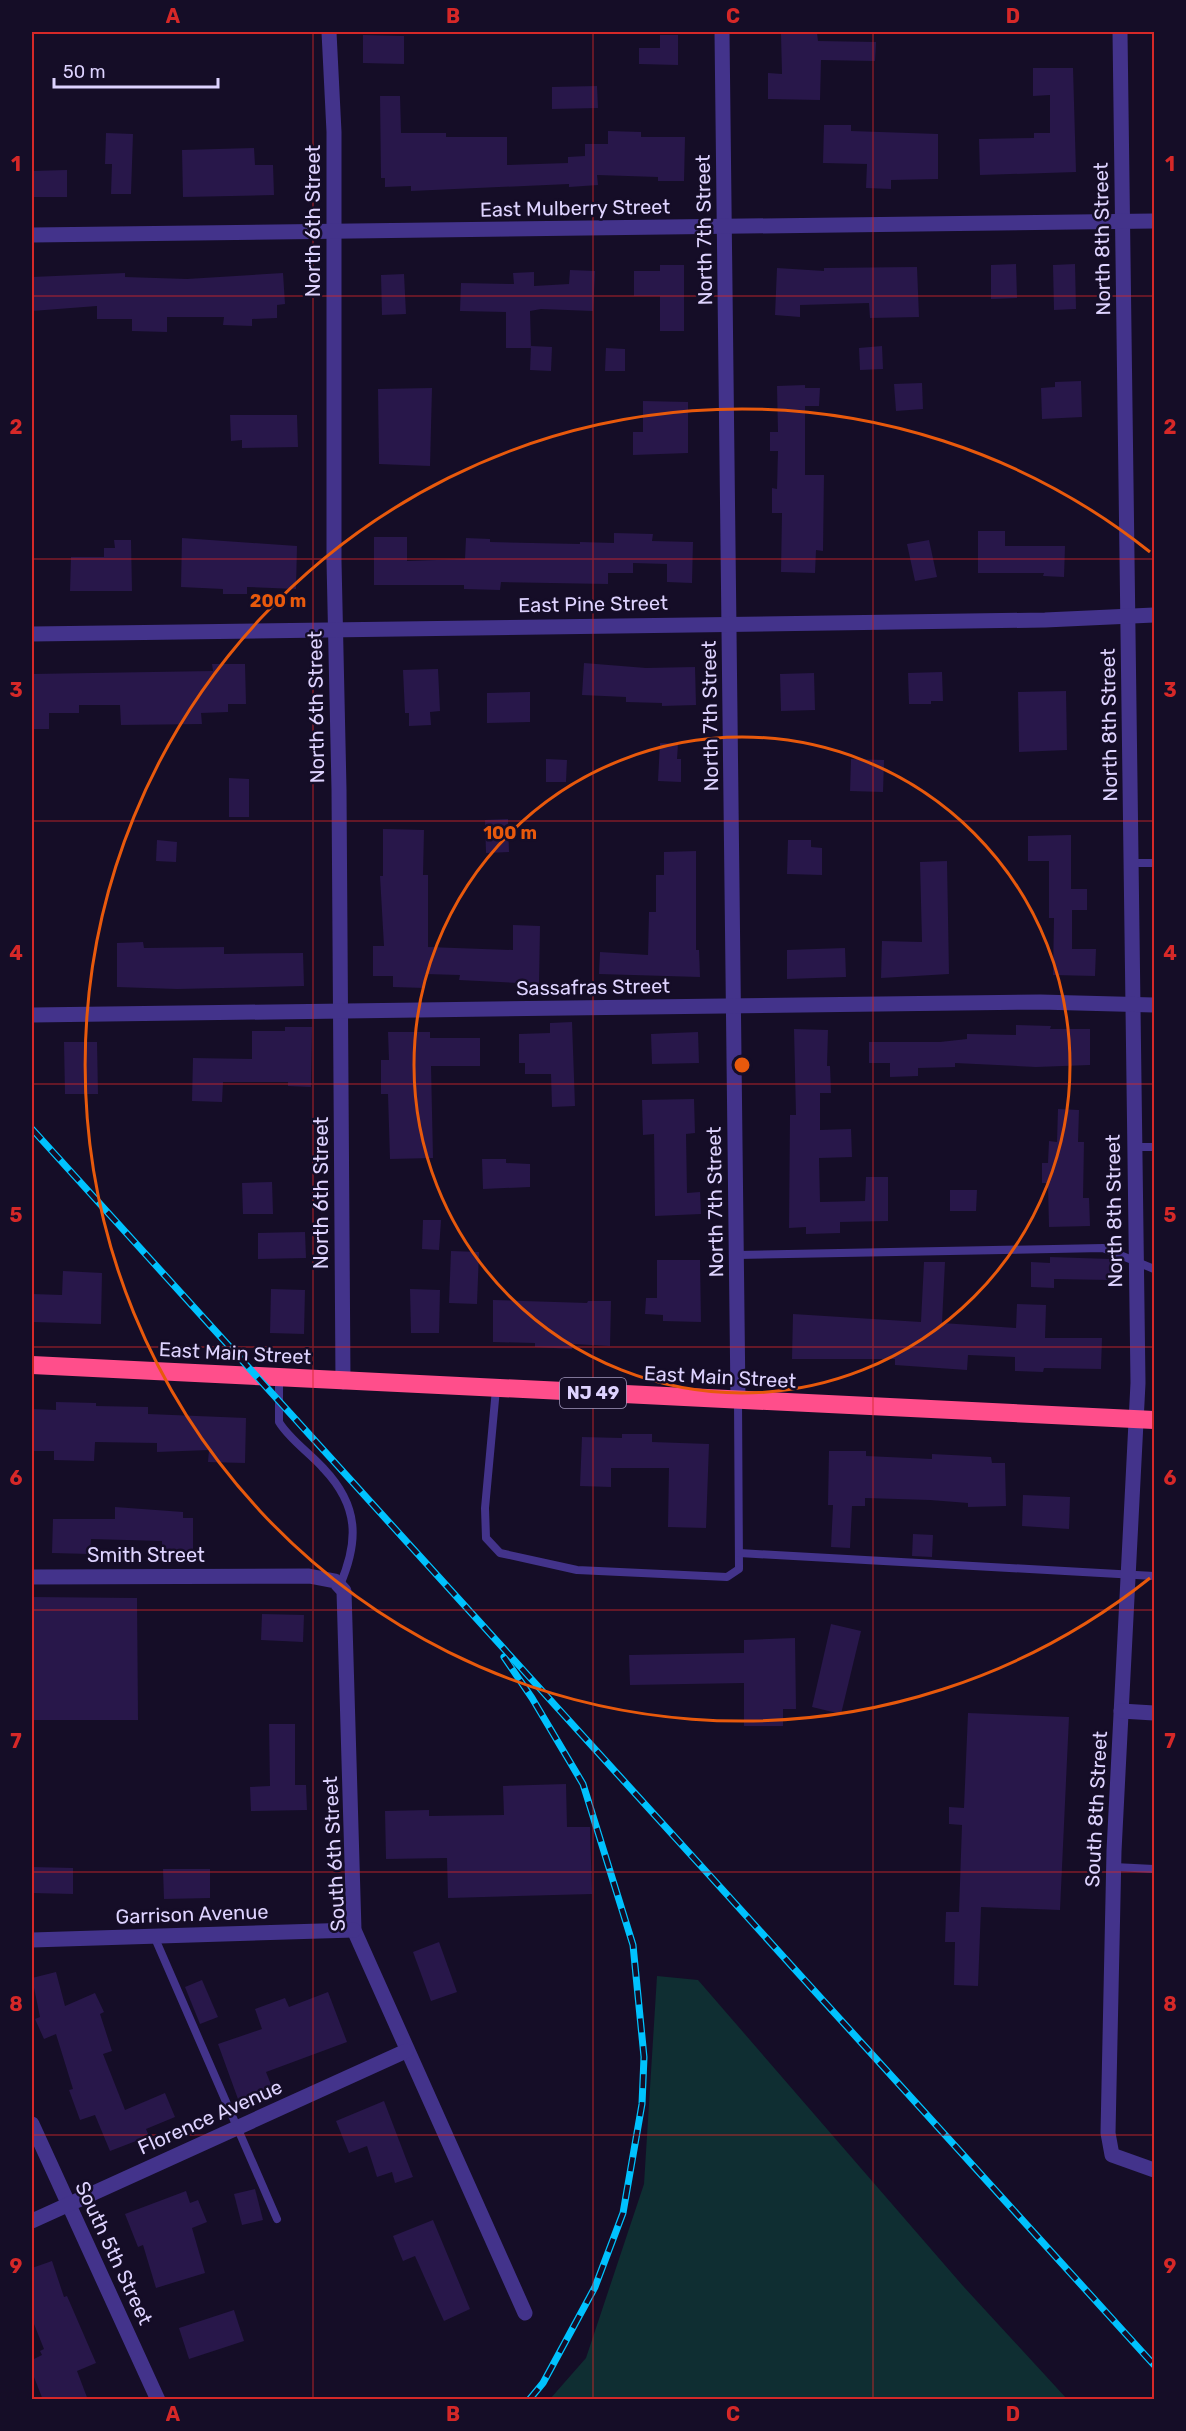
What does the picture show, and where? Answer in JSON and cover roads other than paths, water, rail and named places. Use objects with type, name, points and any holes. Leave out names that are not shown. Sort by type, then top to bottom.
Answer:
[{"type":"highway","name":"East Main Street","points":[[32,1365],[1155,1420]]},
{"type":"street","name":"North 6th Street","points":[[329,32],[334,132],[343,1382]]},
{"type":"street","name":"North 7th Street","points":[[722,32],[738,1400]]},
{"type":"street","name":"North 8th Street","points":[[1120,32],[1129,616],[1136,1419]]},
{"type":"street","name":"East Mulberry Street","points":[[32,235],[1155,221]]},
{"type":"street","name":"East Pine Street","points":[[32,634],[1045,620],[1155,615]]},
{"type":"street","name":"Sassafras Street","points":[[32,1015],[1040,1002],[1155,1005]]},
{"type":"street","name":"South 8th Street","points":[[1136,1419],[1114,1867],[1109,2146],[1112,2155],[1155,2170]]},
{"type":"street","name":"Smith Street","points":[[32,1577],[309,1576],[326,1579],[340,1585]]},
{"type":"street","name":"South 6th Street","points":[[340,1585],[346,1598],[354,1930],[406,2051],[525,2313]]},
{"type":"street","points":[[1122,1711],[1155,1713]]},
{"type":"street","name":"Garrison Avenue","points":[[32,1940],[354,1930]]},
{"type":"street","name":"Florence Avenue","points":[[32,2221],[406,2051]]},
{"type":"street","name":"South 5th Street","points":[[32,2124],[158,2400]]},
{"type":"lane","points":[[1131,863],[1155,863]]},
{"type":"lane","points":[[1134,1147],[1155,1147]]},
{"type":"lane","points":[[737,1255],[1103,1248],[1155,1269]]},
{"type":"lane","points":[[279,1378],[279,1422],[326,1470],[342,1494],[350,1515],[355,1539],[351,1559],[340,1585]]},
{"type":"lane","points":[[496,1389],[485,1508],[486,1538],[500,1553],[577,1570],[727,1577],[739,1569],[738,1400]]},
{"type":"lane","points":[[739,1553],[1155,1576]]},
{"type":"lane","points":[[1114,1867],[1155,1869]]},
{"type":"lane","points":[[154,1936],[236,2128],[278,2219]]},
{"type":"railway","points":[[32,1129],[1154,2365]]},
{"type":"railway","points":[[504,1657],[532,1698],[583,1784],[633,1945],[644,2057],[642,2104],[623,2213],[595,2287],[543,2383],[529,2400]]}]
